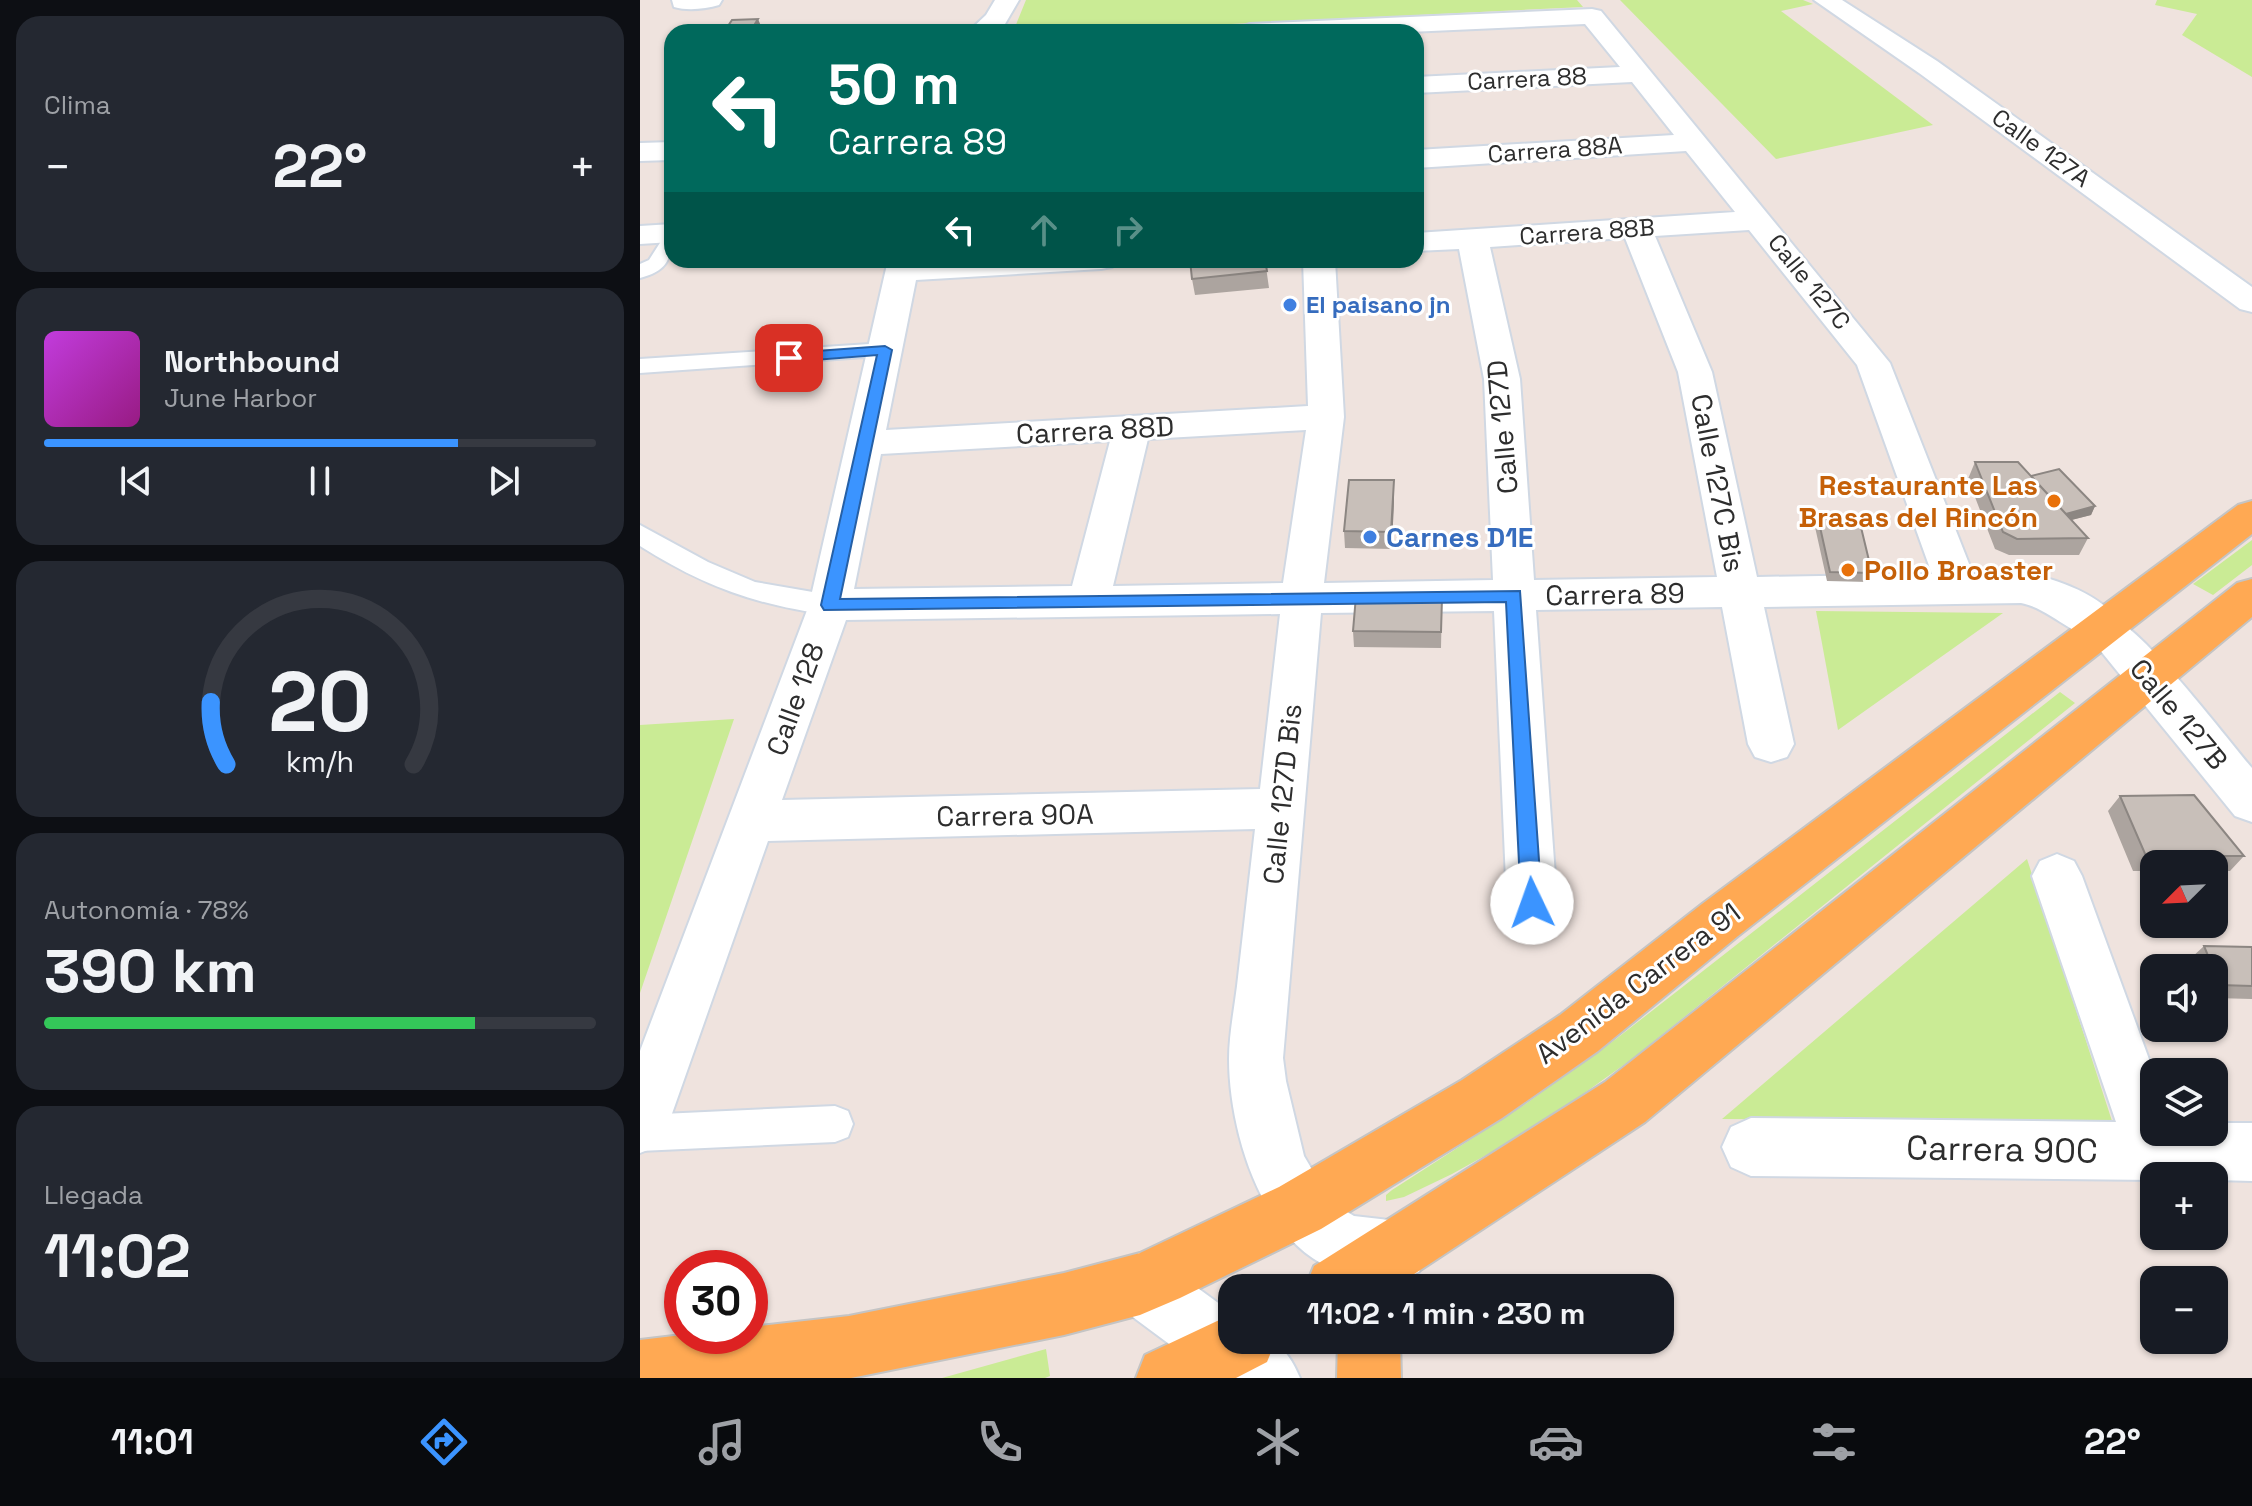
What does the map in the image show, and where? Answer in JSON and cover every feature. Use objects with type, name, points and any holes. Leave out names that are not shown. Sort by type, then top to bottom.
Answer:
[{"type":"main road","name":"Avenida Carrera 91","points":[[640,1372],[849,1347],[1064,1304],[1140,1284],[1225,1248],[1300,1208],[1482,1099],[1579,1033],[1720,920],[2252,514]]},
{"type":"main road","points":[[1389,1270],[1625,1102],[2148,675],[2252,594]]},
{"type":"main road","points":[[1369,1354],[1369,1378]]},
{"type":"main road","points":[[1168,1378],[1247,1356]]},
{"type":"street","points":[[683,2],[710,0]]},
{"type":"street","points":[[990,24],[1007,0]]},
{"type":"street","name":"Calle 127A","points":[[1826,0],[1928,67],[2252,302]]},
{"type":"street","name":"Calle 127C","points":[[1424,24],[1592,16],[1873,363],[1958,589]]},
{"type":"street","name":"Carrera 88","points":[[1424,85],[1639,74]]},
{"type":"street","name":"Carrera 88A","points":[[1424,159],[1695,142]]},
{"type":"street","points":[[640,152],[664,151]]},
{"type":"street","name":"Carrera 88B","points":[[1424,242],[1758,220]]},
{"type":"street","name":"Calle 127C Bis","points":[[1637,230],[1695,372],[1771,744]]},
{"type":"street","points":[[640,235],[664,236]]},
{"type":"street","name":"Calle 127D","points":[[1473,239],[1502,379],[1532,903]]},
{"type":"street","name":"Calle 128","points":[[640,1125],[830,605],[903,268]]},
{"type":"street","name":"Calle 127D Bis","points":[[1319,268],[1326,417],[1302,598],[1280,808],[1256,1058],[1258,1096],[1267,1133],[1300,1208],[1318,1228],[1336,1241],[1363,1250],[1389,1270]]},
{"type":"street","name":"Carrera 88D","points":[[864,443],[1326,417]]},
{"type":"street","points":[[1089,601],[1132,428]]},
{"type":"street","name":"Carrera 89","points":[[830,605],[1958,589],[2038,591],[2079,609],[2103,628]]},
{"type":"street","name":"Calle 127B","points":[[2103,628],[2148,675],[2252,802]]},
{"type":"street","name":"Carrera 90A","points":[[750,821],[1280,808]]},
{"type":"street","points":[[2057,876],[2154,1151]]},
{"type":"street","name":"Carrera 90C","points":[[1751,1147],[2252,1152]]},
{"type":"street","points":[[1140,1284],[1247,1356]]},
{"type":"lane","points":[[640,272],[657,264],[664,251]]},
{"type":"lane","points":[[640,366],[885,350]]},
{"type":"lane","points":[[640,534],[696,567],[732,583],[763,594],[830,605]]},
{"type":"lane","points":[[640,1133],[835,1124]]},
{"type":"green space","points":[[1026,0],[1577,0],[1583,7],[1233,24],[1016,24]]},
{"type":"green space","points":[[1620,0],[1803,0],[1813,4],[1781,11],[1933,125],[1776,159]]},
{"type":"green space","points":[[2157,0],[2252,0],[2252,77],[2182,35],[2197,14],[2155,5]]},
{"type":"green space","points":[[2252,540],[2252,565],[2213,595],[2193,584]]},
{"type":"green space","points":[[1816,611],[2003,613],[1838,730]]},
{"type":"green space","points":[[2060,692],[2075,703],[1632,1059],[1537,1127],[1452,1174],[1404,1197],[1386,1201],[1386,1195],[1392,1190],[1524,1105],[1616,1039]]},
{"type":"green space","points":[[734,719],[640,993],[640,725]]},
{"type":"green space","points":[[2027,859],[2112,1121],[1722,1119]]},
{"type":"green space","points":[[1046,1349],[1050,1376],[1045,1378],[942,1378]]},
{"type":"building","points":[[758,19],[755,24],[729,24],[732,20]]},
{"type":"building","points":[[1191,268],[1266,268],[1267,271],[1192,279]]},
{"type":"building","points":[[1975,462],[2018,462],[2088,538],[2017,539],[2003,532]]},
{"type":"building","points":[[2059,469],[2095,506],[2066,514],[2031,476]]},
{"type":"building","points":[[1349,480],[1394,480],[1391,532],[1344,531]]},
{"type":"building","points":[[1818,518],[1859,519],[1872,573],[1830,572]]},
{"type":"building","points":[[1356,596],[1442,598],[1441,632],[1353,631]]},
{"type":"building","points":[[2194,795],[2244,856],[2228,856],[2228,850],[2143,850],[2120,796]]},
{"type":"building","points":[[2204,946],[2252,947],[2252,986],[2228,985],[2228,954],[2207,954]]},
{"type":"place","name":"El paisano jn","points":[[1290,305]]},
{"type":"place","name":"Restaurante Las Brasas del Rincón","points":[[2054,501]]},
{"type":"place","name":"Carnes D1E","points":[[1370,537]]},
{"type":"place","name":"Pollo Broaster","points":[[1848,570]]},
{"type":"route","points":[[789,358],[885,350],[830,605],[1514,595],[1532,903]]}]
